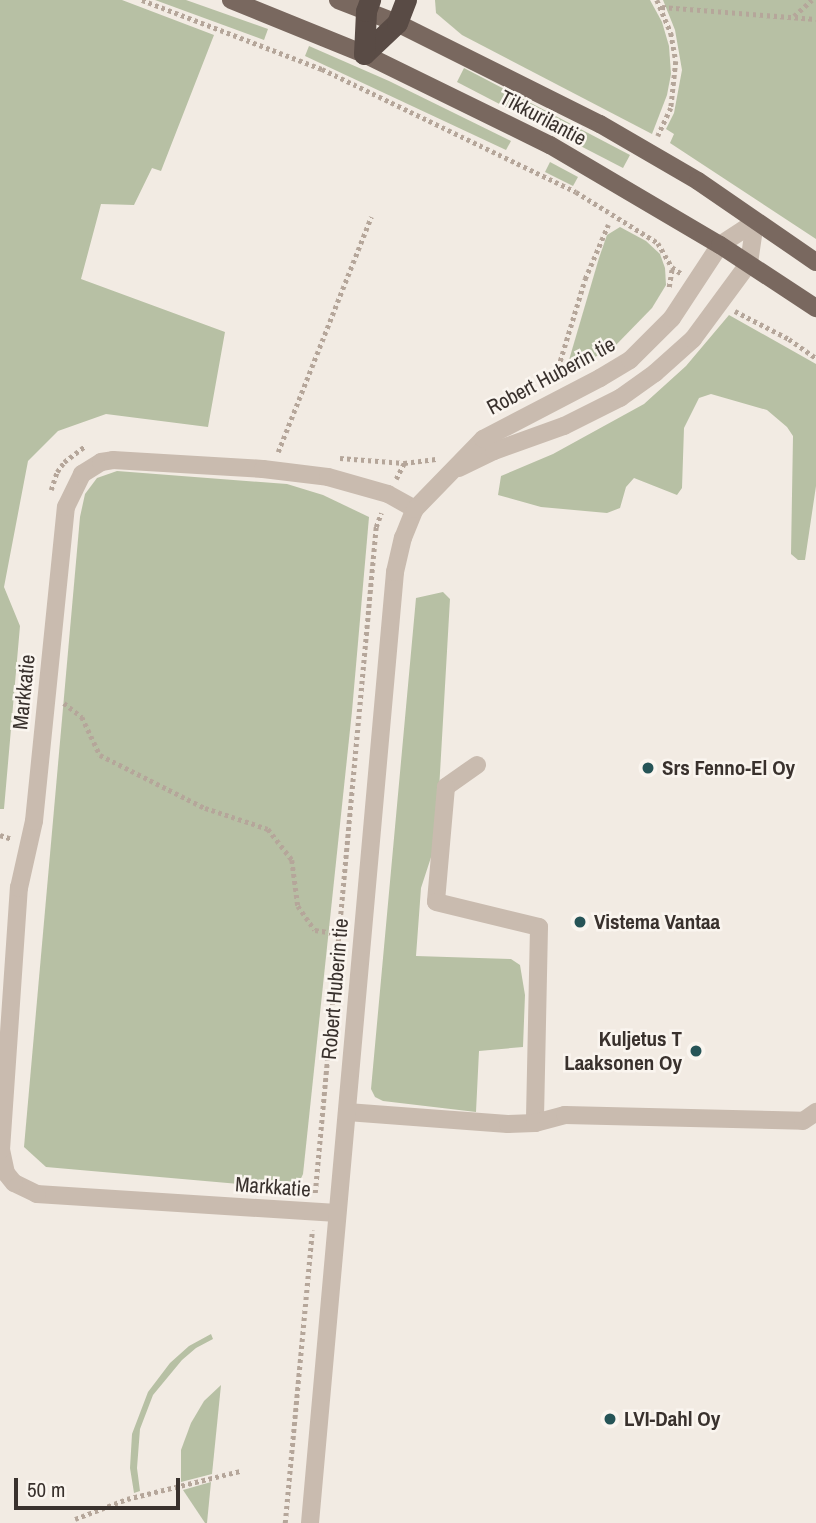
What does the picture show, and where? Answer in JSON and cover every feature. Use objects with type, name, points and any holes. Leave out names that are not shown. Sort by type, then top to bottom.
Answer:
[{"type":"highway","points":[[363,54],[397,23],[406,0]]},
{"type":"highway","points":[[363,54],[368,6]]},
{"type":"main road","name":"Tikkurilantie","points":[[231,0],[363,54],[550,145],[720,245],[816,308]]},
{"type":"main road","name":"Tikkurilantie","points":[[338,0],[368,6],[600,124],[698,181],[816,262]]},
{"type":"street","name":"Robert Huberin tie","points":[[447,474],[494,451],[564,426],[620,398],[655,373],[693,339],[749,263],[755,222]]},
{"type":"street","name":"Robert Huberin tie","points":[[310,1523],[395,572],[403,538],[415,509],[483,439],[600,379],[629,360],[672,318],[720,245],[755,222]]},
{"type":"street","name":"Markkatie","points":[[337,1213],[37,1194],[23,1189],[3,1173],[1,1150],[19,888],[34,821],[66,507],[82,474],[101,462],[126,459],[328,477],[388,494],[415,509]]},
{"type":"street","points":[[477,765],[446,787],[436,902],[539,927],[535,1123]]},
{"type":"street","points":[[347,1112],[535,1123],[565,1115],[803,1121],[816,1112]]},
{"type":"path","points":[[142,0],[322,69],[576,192],[658,243],[672,267],[694,283]]},
{"type":"path","points":[[657,0],[671,33],[676,61],[671,108],[657,138]]},
{"type":"path","points":[[793,17],[812,0]]},
{"type":"path","points":[[662,7],[816,19]]},
{"type":"path","points":[[290,454],[277,453],[371,217]]},
{"type":"path","points":[[553,385],[585,279],[608,225]]},
{"type":"path","points":[[720,302],[797,342],[816,358]]},
{"type":"path","points":[[50,494],[57,472],[64,462],[73,453],[97,442]]},
{"type":"path","points":[[328,457],[404,463]]},
{"type":"path","points":[[47,689],[82,717],[100,755],[205,808],[268,829],[292,860],[298,906],[315,930],[339,934]]},
{"type":"path","points":[[9,848],[15,830]]},
{"type":"path","points":[[0,835],[12,839]]},
{"type":"path","points":[[308,1193],[315,1191]]},
{"type":"path","points":[[75,1519],[127,1499],[240,1471]]},
{"type":"green space","points":[[0,0],[122,0],[214,35],[161,171],[152,168],[134,205],[101,204],[81,279],[225,332],[208,427],[106,414],[58,431],[28,461],[4,587],[20,626],[4,809],[0,809]]},
{"type":"green space","points":[[155,0],[186,0],[268,29],[264,40]]},
{"type":"green space","points":[[435,0],[650,0],[662,22],[669,46],[671,74],[667,95],[652,134],[462,35],[436,13]]},
{"type":"green space","points":[[663,0],[816,0],[816,239],[670,143],[674,134],[666,129],[674,113],[682,70],[675,30]]},
{"type":"green space","points":[[309,46],[389,81],[511,141],[506,150],[305,56]]},
{"type":"green space","points":[[464,68],[630,155],[623,168],[457,82]]},
{"type":"green space","points":[[550,162],[578,177],[573,186],[545,172]]},
{"type":"green space","points":[[620,227],[646,241],[660,254],[665,268],[666,285],[652,308],[614,347],[570,370],[569,360],[607,235]]},
{"type":"green space","points":[[729,315],[816,364],[816,486],[805,560],[798,560],[791,554],[793,436],[787,427],[767,410],[711,394],[699,398],[684,428],[682,488],[677,495],[634,478],[626,487],[620,508],[607,513],[541,507],[498,495],[501,476],[553,454],[644,404],[686,366]]},
{"type":"green space","points":[[117,471],[287,484],[323,495],[369,517],[352,711],[303,1174],[296,1189],[46,1167],[24,1147],[80,517],[85,494],[97,478]]},
{"type":"green space","points":[[443,592],[450,599],[437,825],[435,845],[421,888],[416,956],[511,959],[520,965],[525,995],[523,1047],[479,1051],[476,1112],[383,1101],[375,1097],[371,1089],[416,598]]},
{"type":"green space","points":[[211,1334],[213,1339],[182,1360],[153,1395],[140,1429],[137,1468],[140,1491],[134,1493],[130,1468],[132,1434],[148,1392],[170,1363],[189,1346]]},
{"type":"green space","points":[[221,1385],[212,1474],[181,1482],[181,1450],[191,1423],[204,1401]]},
{"type":"green space","points":[[211,1482],[207,1523],[205,1523],[183,1490]]},
{"type":"place","name":"Srs Fenno-El Oy","points":[[648,768]]},
{"type":"place","name":"Vistema Vantaa","points":[[580,922]]},
{"type":"place","name":"Kuljetus T Laaksonen Oy","points":[[696,1051]]},
{"type":"place","name":"LVI-Dahl Oy","points":[[610,1419]]}]
